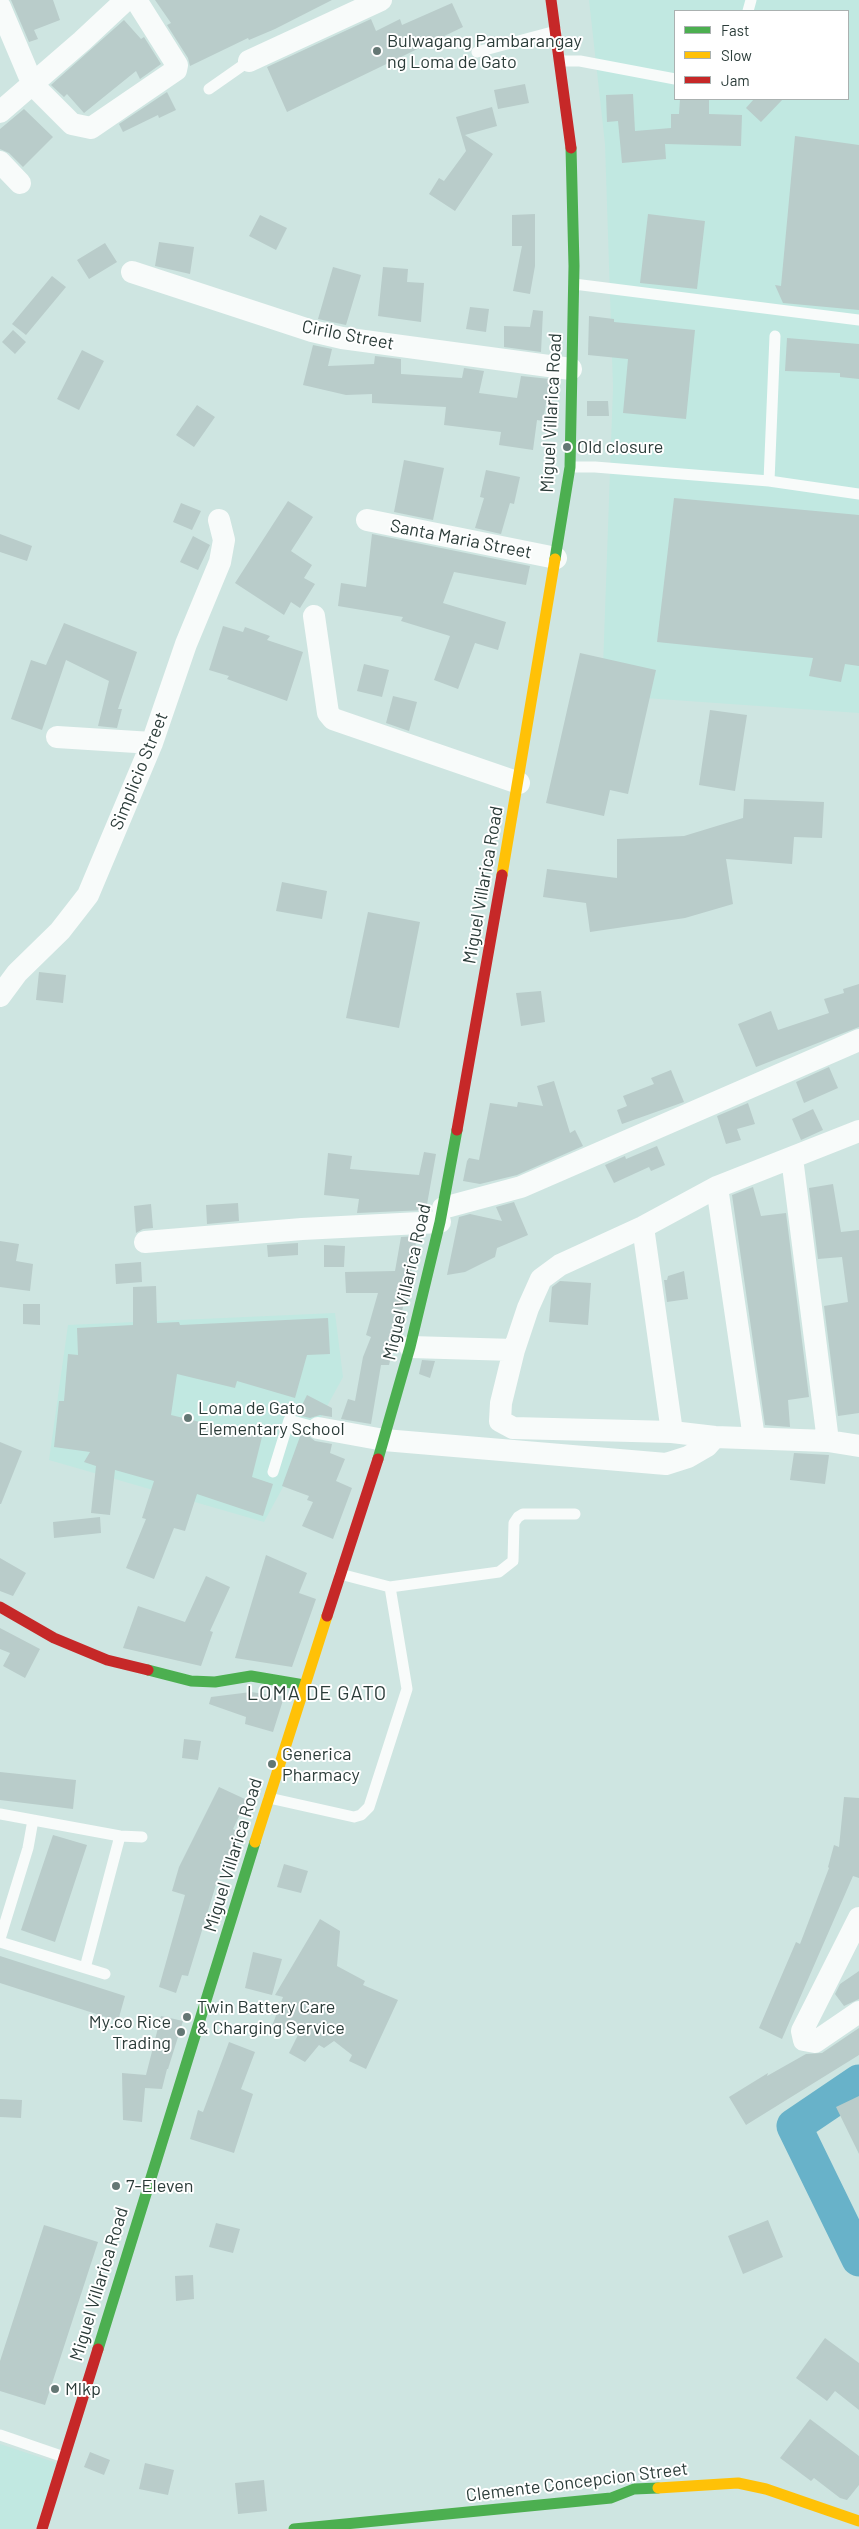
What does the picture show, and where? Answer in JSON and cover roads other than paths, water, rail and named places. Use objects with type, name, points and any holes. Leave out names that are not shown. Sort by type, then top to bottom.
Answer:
[{"type":"main road","name":"Miguel Villarica Road","points":[[42,2529],[304,1685],[384,1440],[410,1347],[442,1215],[519,782],[570,467],[574,284],[572,159],[552,0]]},
{"type":"main road","points":[[0,1607],[54,1638],[107,1660],[191,1681],[215,1682],[251,1676],[304,1685]]},
{"type":"main road","name":"Clemente Concepcion Street","points":[[294,2529],[611,2498],[634,2490],[738,2483],[766,2489],[859,2521]]},
{"type":"street","points":[[0,112],[33,85],[126,0]]},
{"type":"street","points":[[0,7],[33,85],[72,124],[91,128],[174,73],[177,65],[136,0]]},
{"type":"street","points":[[249,61],[381,0]]},
{"type":"street","points":[[0,162],[20,183]]},
{"type":"street","name":"Cirilo Street","points":[[132,272],[312,331],[342,338],[571,369]]},
{"type":"street","name":"Simplicio Street","points":[[0,996],[17,973],[60,931],[88,895],[152,743],[186,644],[220,562],[224,540],[219,520]]},
{"type":"street","name":"Santa Maria Street","points":[[367,520],[556,558]]},
{"type":"street","points":[[314,616],[328,713],[333,719],[519,782]]},
{"type":"street","points":[[57,737],[152,743]]},
{"type":"street","points":[[145,1242],[442,1215],[520,1187],[859,1040]]},
{"type":"street","points":[[859,1131],[717,1187],[643,1227],[560,1264],[541,1279],[528,1308],[514,1350],[501,1403],[500,1420],[513,1428],[672,1432],[715,1437],[828,1441],[859,1446]]},
{"type":"street","points":[[792,1158],[828,1441]]},
{"type":"street","points":[[717,1187],[754,1438]]},
{"type":"street","points":[[643,1227],[672,1432]]},
{"type":"street","points":[[410,1347],[514,1350]]},
{"type":"street","points":[[318,1428],[384,1440],[666,1464],[688,1457],[707,1446],[715,1437]]},
{"type":"street","points":[[859,1918],[802,2031],[804,2040],[815,2042],[859,2012]]},
{"type":"lane","points":[[477,52],[556,31]]},
{"type":"lane","points":[[208,89],[249,61]]},
{"type":"lane","points":[[560,61],[580,61],[674,79]]},
{"type":"lane","points":[[574,284],[859,320]]},
{"type":"lane","points":[[769,482],[775,336]]},
{"type":"lane","points":[[570,467],[595,467],[769,482],[859,494]]},
{"type":"lane","points":[[274,1472],[289,1420],[318,1428]]},
{"type":"lane","points":[[340,1574],[390,1587],[499,1572],[513,1561],[514,1523],[518,1517],[523,1514],[575,1514]]},
{"type":"lane","points":[[269,1798],[354,1817],[361,1815],[369,1807],[407,1689],[390,1587]]},
{"type":"lane","points":[[0,1814],[120,1836],[142,1837]]},
{"type":"lane","points":[[33,1820],[28,1848],[0,1941],[105,1974]]},
{"type":"lane","points":[[85,1968],[120,1836]]},
{"type":"lane","points":[[0,2435],[64,2457]]},
{"type":"waterway","points":[[859,2082],[794,2126],[859,2259]]},
{"type":"place","name":"Bulwagang Pambarangay ng Loma de Gato","points":[[377,51]]},
{"type":"place","name":"Old closure","points":[[567,447]]},
{"type":"place","name":"Loma de Gato Elementary School","points":[[188,1418]]},
{"type":"place","name":"Generica Pharmacy","points":[[272,1764]]},
{"type":"place","name":"Twin Battery Care & Charging Service","points":[[187,2017]]},
{"type":"place","name":"My.co Rice Trading","points":[[181,2032]]},
{"type":"place","name":"7-Eleven","points":[[116,2186]]},
{"type":"place","name":"Mlkp","points":[[55,2389]]},
{"type":"district","name":"LOMA DE GATO","points":[[317,1693]]}]
